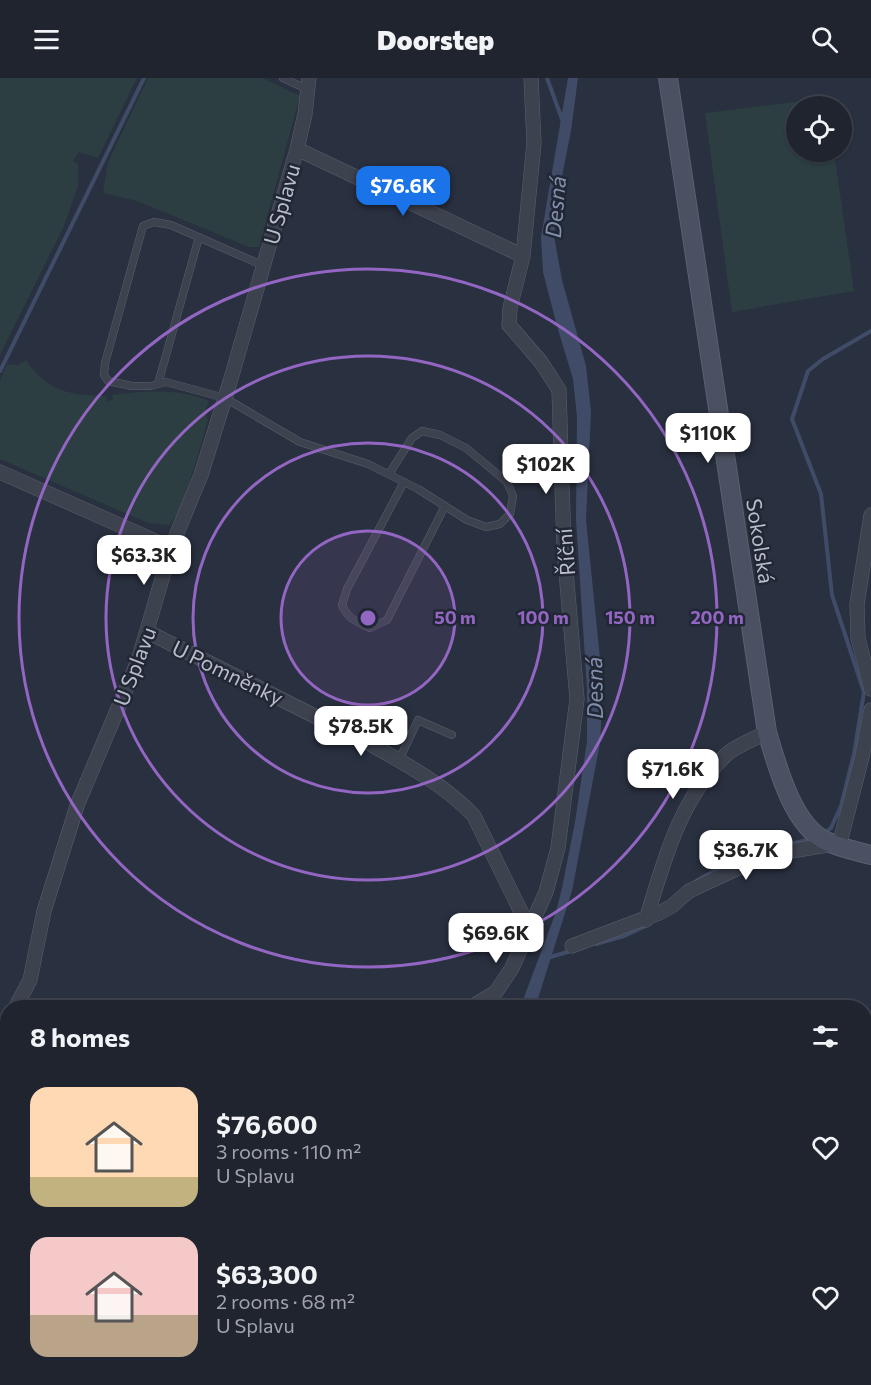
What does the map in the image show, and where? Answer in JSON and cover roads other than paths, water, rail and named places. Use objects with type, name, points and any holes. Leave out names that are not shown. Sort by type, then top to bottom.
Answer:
[{"type":"street","name":"Říční","points":[[483,1000],[496,992],[512,968],[546,892],[558,848],[577,699],[564,548],[559,390],[541,362],[509,325],[510,308],[522,256],[534,143],[531,78]]},
{"type":"street","name":"Sokolská","points":[[668,78],[767,732],[789,798],[810,827],[832,843],[871,855]]},
{"type":"street","name":"U Splavu","points":[[19,1000],[30,981],[44,911],[78,803],[138,661],[171,548],[201,475],[297,149],[309,84]]},
{"type":"street","name":"U Splavu","points":[[297,149],[522,256]]},
{"type":"street","points":[[0,471],[171,548]]},
{"type":"street","points":[[871,515],[857,604],[858,638],[871,689]]},
{"type":"street","name":"U Pomněnky","points":[[148,632],[339,727],[399,760],[461,802],[474,816],[530,930]]},
{"type":"street","points":[[572,946],[652,917],[672,906],[689,891],[745,865],[779,852],[832,843],[862,757],[871,710]]},
{"type":"street","points":[[652,917],[672,836],[697,788],[728,753],[767,732]]},
{"type":"lane","name":"U Splavu","points":[[283,78],[309,84]]},
{"type":"lane","points":[[264,266],[171,225],[154,222],[143,226],[111,340],[104,375],[108,381],[132,386],[166,382],[225,398],[300,442],[368,464],[404,482],[467,520],[486,527],[500,524],[510,514],[513,496],[507,482],[466,448],[441,435],[422,430],[412,438],[389,474]]},
{"type":"lane","points":[[158,384],[199,237]]},
{"type":"lane","points":[[404,482],[347,589],[342,605],[347,616],[355,621],[370,628],[387,620],[445,506]]},
{"type":"lane","points":[[399,760],[418,720],[452,735]]},
{"type":"water","name":"Desná","points":[[568,78],[578,78],[571,131],[558,196],[554,236],[562,280],[586,366],[591,412],[586,520],[603,688],[600,743],[572,891],[538,1000],[523,1000],[556,912],[562,888],[587,741],[587,689],[576,520],[577,417],[573,379],[543,272],[541,237]]},
{"type":"waterway","points":[[0,371],[144,78]]},
{"type":"waterway","points":[[547,78],[563,122]]},
{"type":"waterway","points":[[823,834],[831,828],[841,806],[854,754],[864,692],[832,595],[821,494],[792,419],[808,371],[823,359],[871,331]]},
{"type":"waterway","points":[[786,845],[811,839]]},
{"type":"waterway","points":[[695,882],[731,862],[770,849]]},
{"type":"waterway","points":[[596,944],[624,936],[648,925]]},
{"type":"waterway","points":[[547,958],[571,951]]}]
